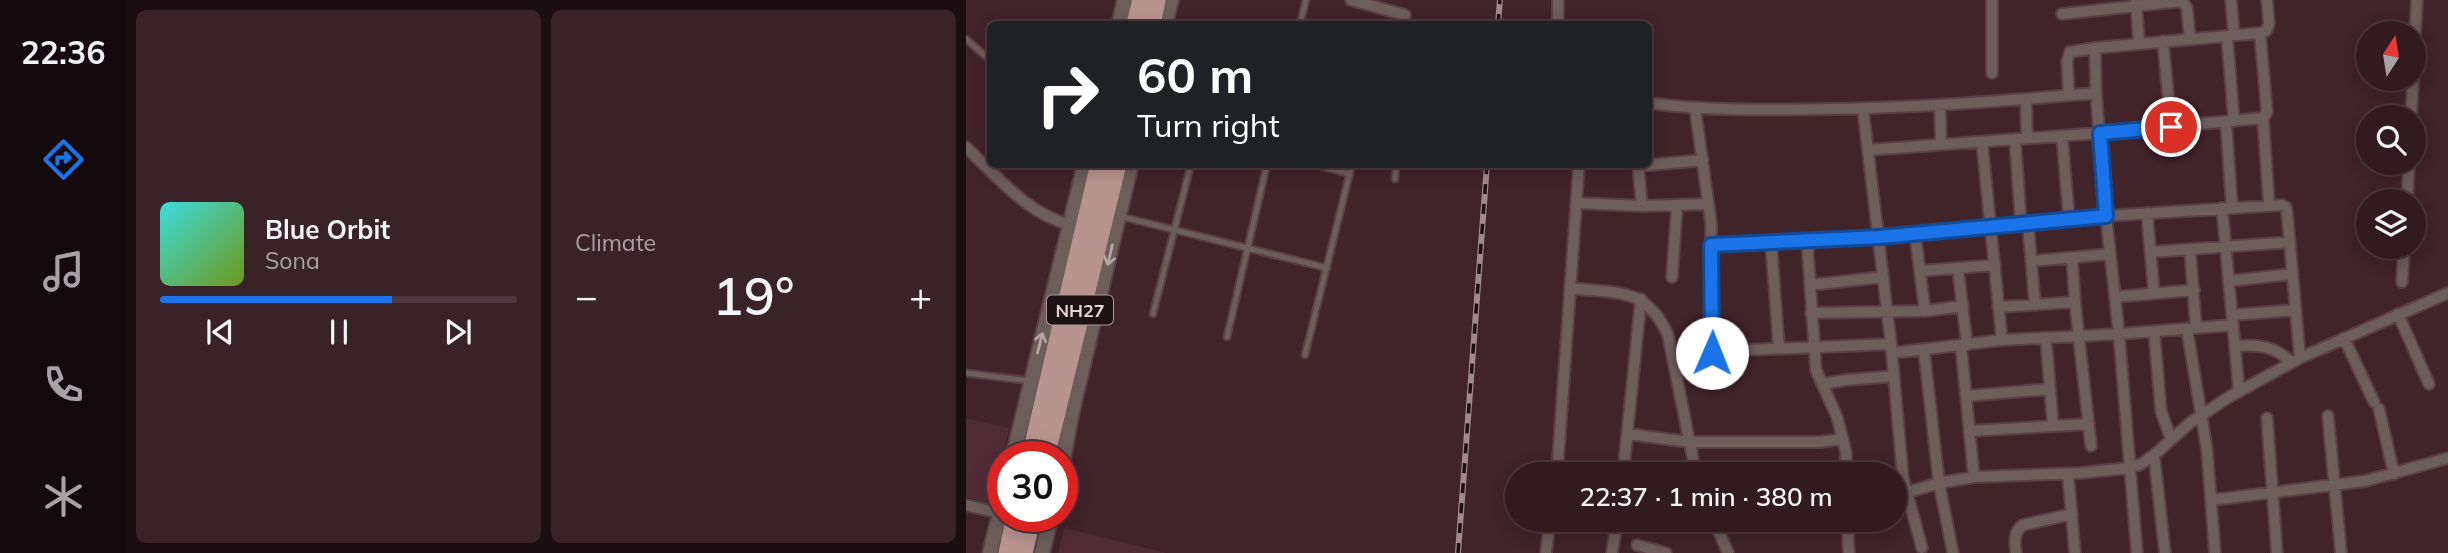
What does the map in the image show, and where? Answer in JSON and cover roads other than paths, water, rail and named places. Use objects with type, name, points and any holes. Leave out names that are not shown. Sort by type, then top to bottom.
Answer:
[{"type":"highway","points":[[1137,21],[1142,0]]},
{"type":"highway","points":[[1152,21],[1157,0]]},
{"type":"highway","name":"NH27","points":[[1035,441],[1099,168]]},
{"type":"highway","name":"NH27","points":[[1049,441],[1116,168]]},
{"type":"highway","points":[[1007,532],[1008,553]]},
{"type":"highway","points":[[1023,553],[1028,532]]},
{"type":"street","points":[[1120,21],[1125,0]]},
{"type":"street","points":[[1166,21],[1171,0]]},
{"type":"street","points":[[1352,0],[1405,15]]},
{"type":"street","points":[[1558,0],[1558,21]]},
{"type":"street","points":[[1992,0],[1992,73]]},
{"type":"street","points":[[2231,0],[2226,247],[2239,391]]},
{"type":"street","points":[[2069,95],[2067,61],[2070,52],[2266,32],[2269,24],[2267,0]]},
{"type":"street","points":[[2416,21],[2417,0]]},
{"type":"street","points":[[2062,14],[2136,3],[2182,1],[2187,8],[2190,39]]},
{"type":"street","points":[[2136,3],[2139,43]]},
{"type":"street","points":[[2260,33],[2267,112],[2263,118],[2269,204]]},
{"type":"street","points":[[2163,41],[2171,127]]},
{"type":"street","points":[[2095,48],[2106,216],[2119,334],[2137,553]]},
{"type":"street","points":[[1652,103],[1745,111],[1940,105],[2096,93]]},
{"type":"street","points":[[2026,99],[2027,138]]},
{"type":"street","points":[[1940,105],[1941,144]]},
{"type":"street","points":[[1695,108],[1711,245],[1712,353]]},
{"type":"street","points":[[1863,108],[1892,348],[1900,462]]},
{"type":"street","points":[[1868,150],[2263,118]]},
{"type":"street","points":[[2062,136],[2069,219]]},
{"type":"street","points":[[2015,139],[2035,305]]},
{"type":"street","points":[[1982,142],[2002,341]]},
{"type":"street","points":[[966,147],[987,167]]},
{"type":"street","points":[[1652,164],[1703,160]]},
{"type":"street","points":[[988,168],[1026,204],[1055,221],[1070,225]]},
{"type":"street","points":[[1017,441],[1084,168]]},
{"type":"street","points":[[1066,441],[1130,168]]},
{"type":"street","points":[[1558,462],[1579,168]]},
{"type":"street","points":[[1638,168],[1642,206]]},
{"type":"street","points":[[1577,203],[1642,206],[1708,204]]},
{"type":"street","points":[[1711,245],[1879,237],[2069,219],[2277,204],[2286,207],[2296,310],[2296,360]]},
{"type":"street","points":[[1672,277],[1677,206]]},
{"type":"street","points":[[2147,213],[2154,293]]},
{"type":"street","points":[[1915,234],[1925,310]]},
{"type":"street","points":[[1807,240],[1816,370],[1838,417],[1846,462]]},
{"type":"street","points":[[1772,242],[1779,349]]},
{"type":"street","points":[[2151,252],[2290,242]]},
{"type":"street","points":[[2190,250],[2192,328],[2212,500],[2215,553]]},
{"type":"street","points":[[2031,261],[2110,254]]},
{"type":"street","points":[[2072,258],[2091,446]]},
{"type":"street","points":[[2402,282],[2403,259]]},
{"type":"street","points":[[1920,271],[1995,265]]},
{"type":"street","points":[[1958,269],[1963,306],[1966,396],[1974,477]]},
{"type":"street","points":[[2229,281],[2293,274]]},
{"type":"street","points":[[1810,285],[1883,277]]},
{"type":"street","points":[[1570,288],[1641,299],[1650,305],[1660,318],[1668,335],[1693,462]]},
{"type":"street","points":[[2115,297],[2193,289]]},
{"type":"street","points":[[1907,493],[1939,483],[1974,477],[2068,474],[2129,468],[2154,455],[2202,414],[2239,391],[2296,360],[2448,293]]},
{"type":"street","points":[[1624,462],[1641,299]]},
{"type":"street","points":[[1998,307],[2075,302]]},
{"type":"street","points":[[1811,313],[1925,310],[1963,306]]},
{"type":"street","points":[[1672,353],[1814,347],[1924,350],[2002,341],[2192,328],[2296,310]]},
{"type":"street","points":[[2398,314],[2429,384]]},
{"type":"street","points":[[2154,331],[2161,411],[2171,439]]},
{"type":"street","points":[[2344,338],[2376,405],[2394,474]]},
{"type":"street","points":[[2046,339],[2053,426]]},
{"type":"street","points":[[2235,346],[2263,346],[2296,360]]},
{"type":"street","points":[[1924,350],[1939,483],[1953,553]]},
{"type":"street","points":[[1822,384],[1894,376]]},
{"type":"street","points":[[1966,396],[2050,389]]},
{"type":"street","points":[[2328,416],[2341,553]]},
{"type":"street","points":[[2267,418],[2277,553]]},
{"type":"street","points":[[1969,431],[2089,424]]},
{"type":"street","points":[[1628,434],[1689,442],[1819,442],[1843,439]]},
{"type":"street","points":[[2154,455],[2165,553]]},
{"type":"street","points":[[2212,500],[2335,486],[2394,474],[2448,458]]},
{"type":"street","points":[[2068,474],[2075,553]]},
{"type":"street","points":[[966,505],[987,508]]},
{"type":"street","points":[[1907,510],[1922,548]]},
{"type":"street","points":[[2017,553],[2015,534],[2018,528],[2071,514]]},
{"type":"street","points":[[990,553],[998,532]]},
{"type":"street","points":[[1042,553],[1047,532]]},
{"type":"street","points":[[1546,553],[1549,532]]},
{"type":"street","points":[[1612,553],[1615,532]]},
{"type":"street","points":[[1719,532],[1728,553]]},
{"type":"street","points":[[1848,532],[1849,553]]},
{"type":"street","points":[[1637,545],[1666,553]]},
{"type":"lane","points":[[1301,21],[1306,0]]},
{"type":"lane","points":[[966,39],[987,57]]},
{"type":"lane","points":[[1153,314],[1190,168]]},
{"type":"lane","points":[[1227,337],[1266,168]]},
{"type":"lane","points":[[1327,168],[1350,174]]},
{"type":"lane","points":[[1306,355],[1351,168]]},
{"type":"lane","points":[[1395,179],[1396,168]]},
{"type":"lane","points":[[1119,216],[1327,268]]},
{"type":"lane","points":[[966,373],[1031,381]]},
{"type":"railway","points":[[1498,21],[1500,0]]},
{"type":"railway","points":[[1458,553],[1487,168]]}]
